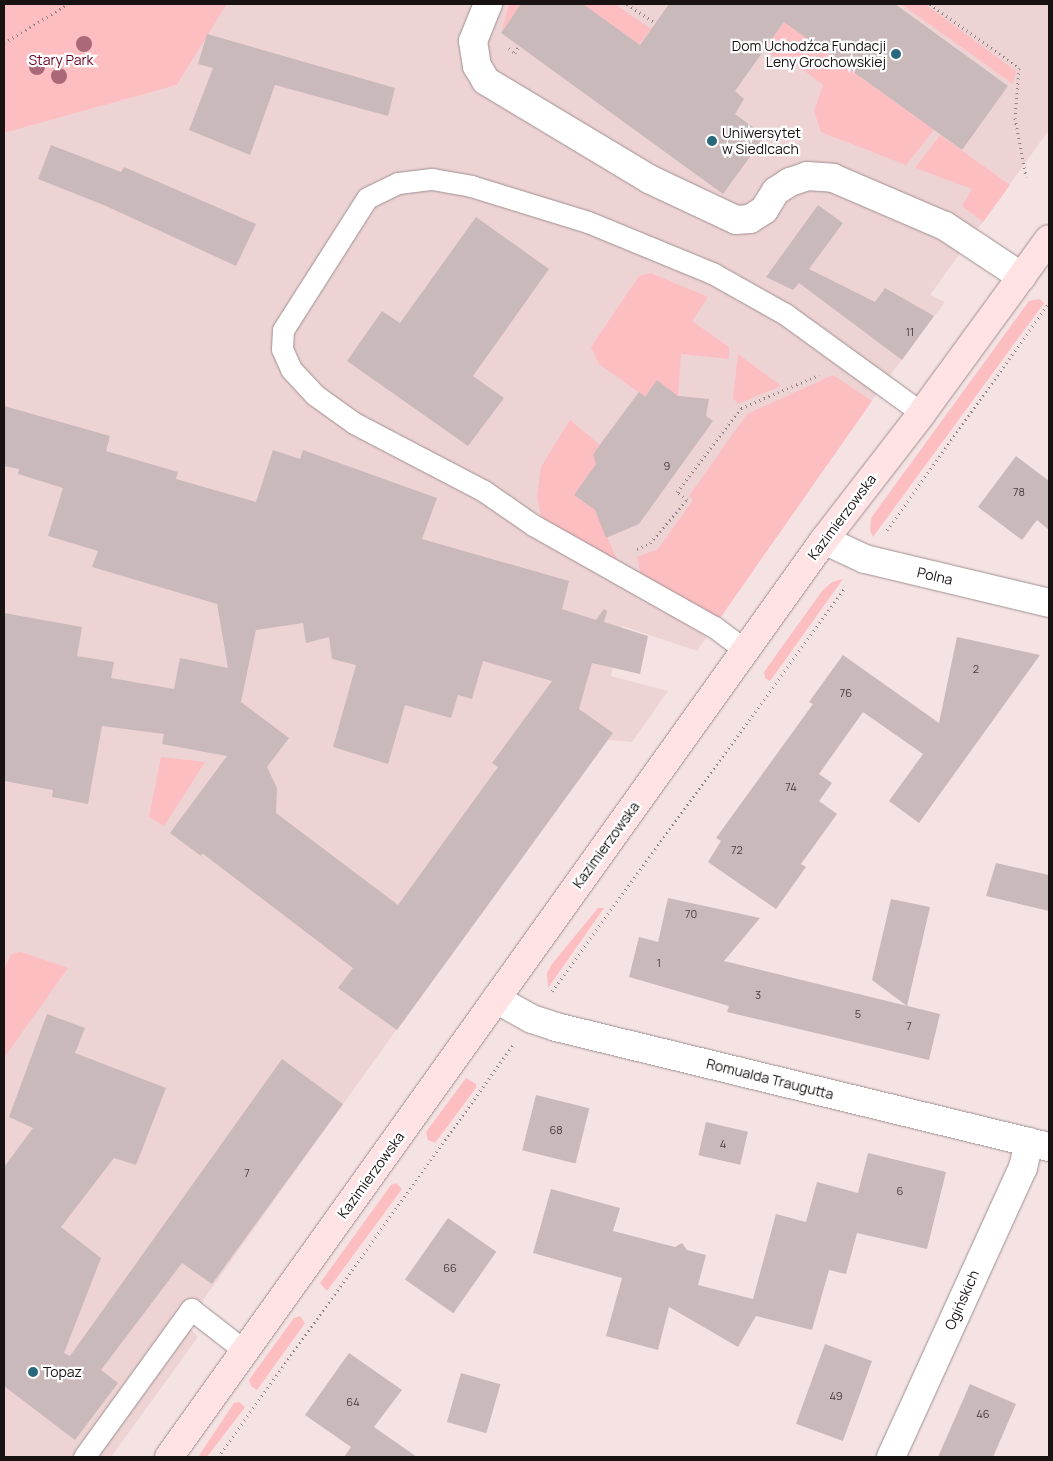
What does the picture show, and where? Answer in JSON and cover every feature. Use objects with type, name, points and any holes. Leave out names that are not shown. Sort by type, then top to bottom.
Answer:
[{"type":"main road","name":"Kazimierzowska","points":[[169,1457],[824,540],[922,413],[1049,238]]},
{"type":"street","points":[[488,4],[473,41],[477,66],[486,81],[649,179],[736,220],[750,219],[764,210],[776,191],[790,182],[807,176],[832,178],[945,226],[1022,277]]},
{"type":"street","name":"Polna","points":[[824,540],[866,559],[1049,603]]},
{"type":"street","name":"Romualda Traugutta","points":[[496,999],[532,1019],[1039,1144]]},
{"type":"street","name":"Ogińskich","points":[[891,1457],[1023,1168],[1039,1144]]},
{"type":"lane","points":[[745,650],[714,627],[532,524],[484,491],[354,423],[315,395],[291,369],[282,349],[283,330],[367,198],[398,183],[432,179],[471,186],[588,222],[714,274],[784,314],[922,413]]},
{"type":"lane","points":[[84,1457],[191,1309],[245,1351]]},
{"type":"path","points":[[4,43],[68,4]]},
{"type":"path","points":[[627,4],[655,23]]},
{"type":"path","points":[[930,4],[1019,68],[1015,118],[1026,177]]},
{"type":"path","points":[[532,1019],[1049,303]]},
{"type":"path","points":[[618,573],[629,553],[650,543],[686,500],[677,492],[741,408],[849,362]]},
{"type":"path","points":[[218,1457],[490,1078]]},
{"type":"shaded area","points":[[227,4],[1049,4],[1049,130],[930,295],[945,302],[882,386],[697,651],[622,626],[611,676],[668,691],[632,742],[607,740],[186,1324],[198,1337],[111,1457],[4,1457],[4,133],[177,85]]},
{"type":"green space","name":"Stary Park","points":[[4,4],[227,4],[177,85],[4,133]]},
{"type":"green space","points":[[509,4],[521,4],[501,33]]},
{"type":"green space","points":[[583,4],[615,4],[651,29],[639,45]]},
{"type":"green space","points":[[901,4],[925,4],[1016,71],[1013,84]]},
{"type":"green space","points":[[784,22],[934,130],[906,165],[821,132],[814,111],[823,85],[797,65],[793,70],[765,50]]},
{"type":"green space","points":[[940,135],[1010,185],[983,222],[962,206],[972,189],[915,168]]},
{"type":"green space","points":[[651,273],[708,297],[692,321],[729,347],[729,359],[681,354],[678,396],[657,381],[645,397],[599,364],[591,347],[639,276]]},
{"type":"green space","points":[[1039,299],[1044,303],[873,537],[870,530],[871,518],[1029,301]]},
{"type":"green space","points":[[738,354],[781,386],[738,404],[733,398]]},
{"type":"green space","points":[[833,375],[872,401],[720,618],[641,576],[637,557],[658,549],[693,500],[689,496],[747,414]]},
{"type":"green space","points":[[570,420],[606,450],[593,455],[596,464],[574,495],[595,510],[617,559],[614,562],[541,516],[537,496],[541,467]]},
{"type":"green space","points":[[843,579],[770,681],[765,678],[764,672],[822,591],[832,582]]},
{"type":"green space","points":[[161,757],[205,762],[164,826],[149,817]]},
{"type":"green space","points":[[598,908],[604,908],[548,988],[547,973],[552,964]]},
{"type":"green space","points":[[21,952],[68,968],[4,1058],[4,969],[11,954]]},
{"type":"green space","points":[[466,1078],[476,1084],[476,1088],[435,1143],[428,1140],[426,1132]]},
{"type":"green space","points":[[396,1183],[402,1189],[327,1291],[320,1283],[391,1185]]},
{"type":"green space","points":[[300,1316],[305,1323],[257,1390],[251,1386],[249,1380],[294,1318]]},
{"type":"green space","points":[[239,1402],[245,1407],[207,1457],[198,1457],[234,1403]]},
{"type":"building","points":[[521,4],[583,4],[640,45],[669,4],[895,4],[1008,86],[962,150],[784,22],[735,91],[744,99],[735,114],[765,136],[723,194],[501,33]]},
{"type":"building","points":[[207,34],[395,88],[388,116],[275,85],[250,155],[189,130],[213,68],[198,64]]},
{"type":"building","points":[[51,145],[121,172],[124,167],[256,224],[236,266],[106,206],[38,179]]},
{"type":"building","points":[[818,205],[843,223],[809,269],[875,302],[885,288],[934,316],[902,360],[799,283],[793,290],[766,277]]},
{"type":"building","points":[[476,217],[549,269],[473,376],[504,398],[468,446],[347,361],[382,311],[400,323]]},
{"type":"building","points":[[657,380],[678,396],[709,399],[706,416],[713,421],[639,524],[606,538],[595,510],[574,495],[596,464],[593,455],[601,443],[639,392],[645,397]]},
{"type":"building","points":[[4,406],[110,436],[106,451],[178,472],[176,479],[256,502],[273,450],[300,459],[303,450],[437,498],[422,539],[569,581],[562,609],[596,620],[604,609],[607,611],[604,622],[648,636],[640,674],[592,663],[579,709],[613,733],[397,1030],[338,988],[353,968],[202,853],[201,856],[170,833],[227,756],[162,744],[164,734],[102,726],[88,804],[52,797],[53,790],[4,781],[4,613],[82,627],[77,656],[114,662],[111,678],[174,689],[180,658],[228,668],[217,604],[92,567],[98,551],[48,536],[63,488],[18,474],[19,469],[4,466]],"holes":[[[303,623],[306,643],[329,637],[332,659],[356,665],[333,747],[388,764],[405,705],[451,718],[458,695],[472,699],[483,661],[552,681],[492,763],[498,767],[398,905],[276,813],[277,788],[267,767],[289,738],[241,702],[256,630]]]},
{"type":"building","points":[[1016,456],[1049,481],[1049,530],[1037,520],[1022,540],[978,507]]},
{"type":"building","points":[[957,637],[1040,655],[919,823],[889,801],[923,754],[863,712],[819,774],[832,783],[819,801],[837,814],[801,864],[806,867],[776,909],[708,862],[721,841],[716,838],[813,704],[809,702],[843,655],[939,723]]},
{"type":"building","points":[[996,863],[1049,875],[1049,911],[986,896]]},
{"type":"building","points":[[668,898],[760,918],[724,961],[940,1014],[929,1060],[727,1012],[729,1006],[629,977],[639,937],[658,942]]},
{"type":"building","points":[[891,899],[930,907],[907,1006],[872,980]]},
{"type":"building","points":[[47,1014],[85,1028],[75,1053],[166,1088],[136,1165],[114,1158],[61,1227],[101,1258],[64,1353],[70,1356],[282,1059],[343,1104],[212,1284],[182,1263],[101,1370],[118,1383],[75,1440],[4,1386],[4,1167],[33,1128],[9,1117]]},
{"type":"building","points":[[536,1095],[589,1108],[576,1164],[522,1150]]},
{"type":"building","points":[[706,1122],[748,1132],[740,1165],[698,1155]]},
{"type":"building","points":[[868,1153],[946,1172],[927,1249],[857,1233],[846,1274],[829,1270],[812,1330],[756,1316],[738,1347],[669,1307],[658,1350],[606,1336],[622,1278],[533,1253],[551,1189],[620,1208],[613,1231],[675,1247],[682,1243],[687,1250],[706,1255],[698,1285],[753,1299],[776,1214],[806,1222],[817,1182],[858,1193]]},
{"type":"building","points":[[448,1218],[496,1252],[453,1313],[405,1279]]},
{"type":"building","points":[[825,1344],[872,1361],[843,1441],[796,1424]]},
{"type":"building","points":[[349,1353],[402,1390],[374,1427],[417,1457],[344,1457],[351,1447],[305,1415]]},
{"type":"building","points":[[461,1373],[500,1384],[486,1433],[447,1422]]},
{"type":"building","points":[[970,1384],[1016,1404],[993,1457],[938,1457]]},
{"type":"place","name":"Dom Uchodźca Fundacji Leny Grochowskiej","points":[[896,54]]},
{"type":"place","name":"Uniwersytet w Siedlcach","points":[[712,141]]},
{"type":"place","name":"Topaz","points":[[33,1372]]}]
